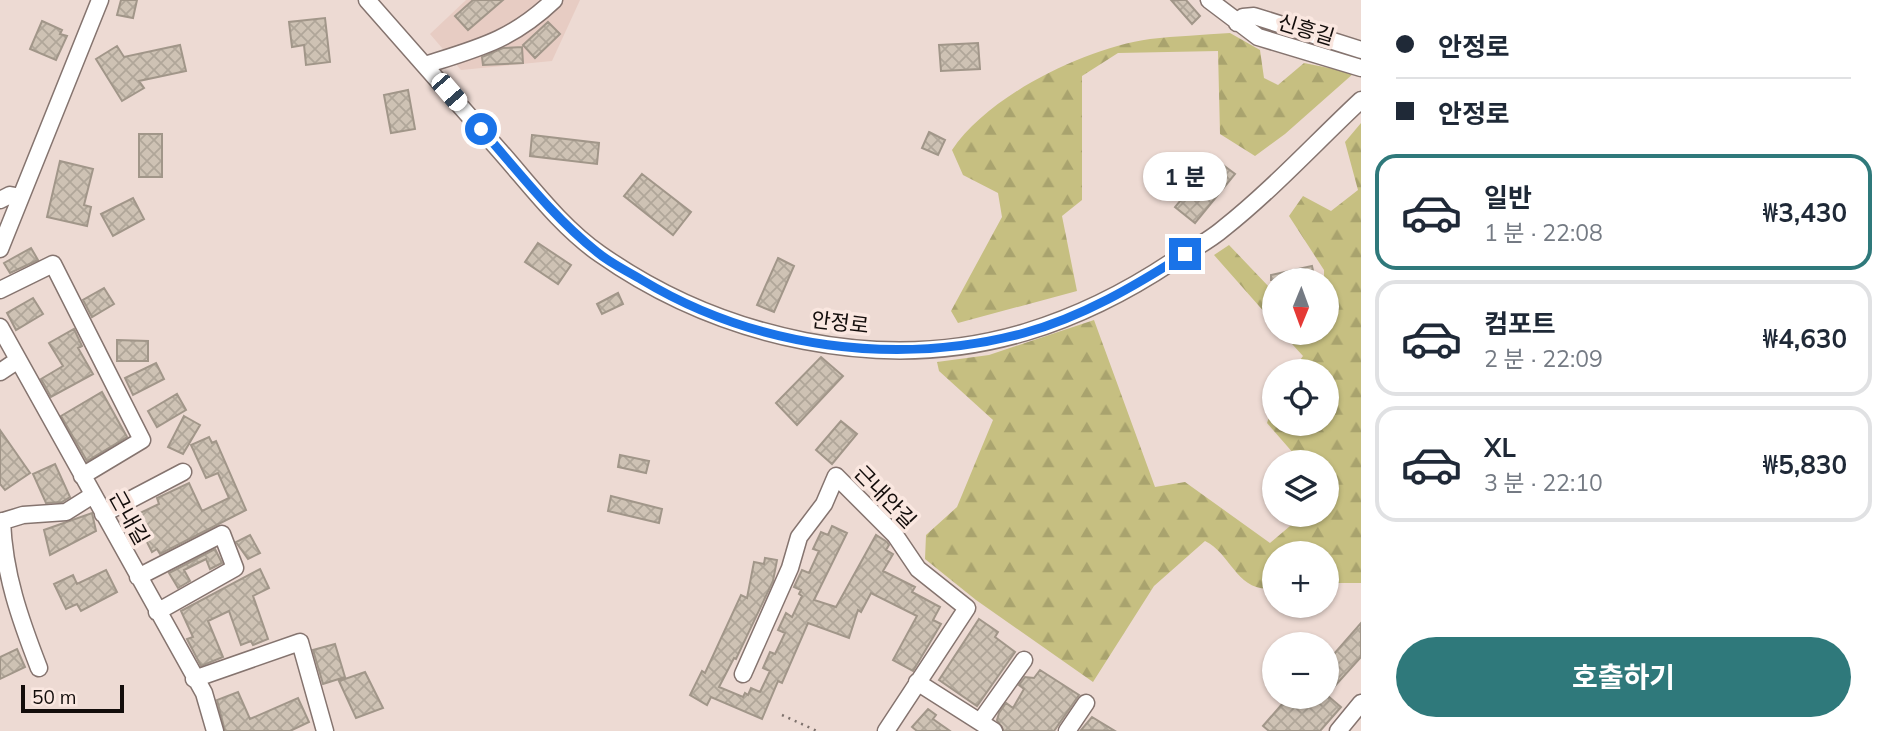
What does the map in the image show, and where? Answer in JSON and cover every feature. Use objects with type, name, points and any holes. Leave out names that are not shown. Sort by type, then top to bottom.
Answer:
[{"type":"street","points":[[0,249],[100,0]]},
{"type":"street","name":"안정로","points":[[367,0],[545,204],[598,253],[655,288],[715,317],[764,333],[843,348],[919,348],[971,344],[1025,333],[1082,312],[1146,279],[1223,229],[1361,100]]},
{"type":"street","points":[[425,65],[504,39],[531,21],[554,0]]},
{"type":"street","name":"신흥길","points":[[1209,0],[1258,37],[1361,68]]},
{"type":"street","points":[[1237,23],[1243,17],[1254,16],[1361,50]]},
{"type":"street","points":[[0,200],[10,195],[21,197]]},
{"type":"street","points":[[0,290],[53,264],[142,440],[82,476]]},
{"type":"street","name":"근내길","points":[[0,327],[212,711],[215,731]]},
{"type":"street","points":[[0,372],[18,360]]},
{"type":"street","points":[[103,514],[183,472]]},
{"type":"street","name":"근내안길","points":[[743,674],[790,568],[799,537],[824,504],[836,476],[895,535],[918,569],[967,608],[917,682],[893,728]]},
{"type":"street","points":[[39,668],[16,608],[7,573],[1,521],[23,515],[66,512],[93,495]]},
{"type":"street","points":[[138,577],[222,534],[234,568],[157,612]]},
{"type":"street","points":[[194,678],[300,642],[325,731]]},
{"type":"street","points":[[917,682],[987,727],[1024,660]]},
{"type":"street","points":[[1067,731],[1086,703]]},
{"type":"street","points":[[1338,731],[1361,703]]},
{"type":"path","points":[[782,715],[817,731]]},
{"type":"shaded area","points":[[466,0],[580,0],[552,61],[461,70],[430,34]]},
{"type":"green space","points":[[1230,33],[1260,50],[1264,78],[1278,85],[1304,63],[1354,73],[1285,134],[1255,156],[1220,134],[1218,51],[1118,53],[1082,76],[1082,200],[1062,216],[1077,291],[958,323],[951,311],[1002,217],[998,193],[963,175],[952,150],[968,130],[989,111],[1040,77],[1097,52],[1150,39]]},
{"type":"green space","points":[[1361,123],[1361,583],[1339,583],[1339,541],[1272,541],[1289,527],[1339,527],[1339,450],[1291,450],[1278,436],[1339,436],[1339,359],[1301,359],[1303,356],[1293,345],[1339,345],[1339,268],[1323,268],[1289,216],[1303,196],[1331,211],[1358,190],[1345,142]]},
{"type":"green space","points":[[1229,245],[1262,280],[1262,309],[1214,255]]},
{"type":"green space","points":[[1094,320],[1155,487],[1185,482],[1267,541],[1262,541],[1262,588],[1243,579],[1214,547],[1205,541],[1154,586],[1093,682],[976,600],[925,559],[926,535],[957,507],[993,420],[939,371],[937,362],[989,355]]},
{"type":"building","points":[[121,0],[137,0],[133,18],[117,15]]},
{"type":"building","points":[[473,0],[503,0],[468,30],[455,16]]},
{"type":"building","points":[[1171,0],[1186,0],[1200,16],[1192,24]]},
{"type":"building","points":[[325,18],[330,62],[306,65],[304,45],[292,47],[289,22]]},
{"type":"building","points":[[42,21],[62,30],[60,34],[67,36],[56,60],[30,49]]},
{"type":"building","points":[[548,22],[560,34],[535,58],[523,45]]},
{"type":"building","points":[[978,43],[980,69],[941,71],[939,45]]},
{"type":"building","points":[[180,45],[186,71],[139,81],[144,88],[122,101],[96,59],[117,46],[124,57]]},
{"type":"building","points":[[522,47],[523,63],[483,65],[482,57],[503,48]]},
{"type":"building","points":[[408,90],[415,129],[391,133],[384,95]]},
{"type":"building","points":[[929,132],[945,140],[938,155],[922,148]]},
{"type":"building","points":[[139,134],[162,134],[162,177],[139,177]]},
{"type":"building","points":[[532,135],[599,143],[597,164],[530,156]]},
{"type":"building","points":[[1215,159],[1235,174],[1195,223],[1175,207]]},
{"type":"building","points":[[60,161],[93,169],[84,205],[91,207],[87,226],[47,217]]},
{"type":"building","points":[[642,174],[691,212],[673,235],[624,196]]},
{"type":"building","points":[[133,198],[144,219],[113,236],[101,214]]},
{"type":"building","points":[[538,243],[571,265],[558,284],[525,262]]},
{"type":"building","points":[[31,248],[38,260],[10,273],[4,263]]},
{"type":"building","points":[[778,258],[794,266],[774,312],[757,305]]},
{"type":"building","points":[[104,288],[114,304],[92,317],[83,300]]},
{"type":"building","points":[[618,293],[623,304],[602,314],[597,304]]},
{"type":"building","points":[[33,298],[43,314],[16,330],[7,313]]},
{"type":"building","points":[[74,329],[82,346],[78,348],[93,374],[51,397],[41,379],[63,366],[49,343]]},
{"type":"building","points":[[117,340],[148,341],[148,361],[117,361]]},
{"type":"building","points":[[821,357],[843,376],[797,425],[776,403]]},
{"type":"building","points":[[156,363],[164,379],[133,395],[125,378]]},
{"type":"building","points":[[102,392],[127,437],[87,461],[61,416]]},
{"type":"building","points":[[177,394],[186,410],[157,427],[148,411]]},
{"type":"building","points":[[184,416],[200,425],[183,454],[168,447]]},
{"type":"building","points":[[841,421],[857,434],[832,464],[816,450]]},
{"type":"building","points":[[0,430],[30,473],[5,490],[0,484]]},
{"type":"building","points":[[209,437],[212,443],[216,441],[246,510],[160,554],[157,549],[152,552],[145,538],[133,544],[121,522],[159,504],[157,498],[189,483],[202,511],[229,498],[218,473],[206,478],[191,445]]},
{"type":"building","points":[[620,455],[649,461],[646,473],[618,467]]},
{"type":"building","points":[[55,464],[70,497],[62,502],[46,503],[33,474]]},
{"type":"building","points":[[611,496],[662,509],[659,523],[608,511]]},
{"type":"building","points":[[92,513],[96,531],[50,555],[44,530]]},
{"type":"building","points":[[832,526],[847,533],[814,600],[836,607],[876,535],[887,542],[889,545],[886,550],[893,554],[883,571],[915,587],[912,592],[940,607],[933,620],[941,624],[913,671],[893,660],[917,616],[871,593],[861,612],[858,610],[849,638],[808,623],[782,683],[778,681],[762,719],[711,697],[707,705],[690,695],[702,671],[705,673],[741,595],[747,598],[754,562],[764,564],[765,558],[777,560],[773,581],[736,659],[734,658],[719,687],[743,697],[745,693],[748,695],[751,688],[760,692],[770,671],[763,668],[770,652],[775,654],[785,633],[778,630],[786,613],[792,617],[802,596],[799,594],[801,590],[794,587],[802,570],[809,573],[819,551],[813,549],[821,532],[828,535]]},
{"type":"building","points":[[250,535],[260,553],[248,559],[236,542]]},
{"type":"building","points":[[215,549],[222,563],[210,569],[206,559],[184,570],[190,581],[178,588],[169,573]]},
{"type":"building","points":[[260,569],[269,588],[253,596],[268,639],[253,645],[251,641],[241,645],[229,611],[208,621],[223,657],[201,666],[187,639],[193,637],[181,611]]},
{"type":"building","points":[[106,570],[117,592],[81,611],[77,604],[66,609],[54,584],[73,575],[77,584]]},
{"type":"building","points":[[979,619],[998,632],[995,637],[1015,652],[977,706],[939,680]]},
{"type":"building","points":[[1361,623],[1361,657],[1339,682],[1339,648]]},
{"type":"building","points":[[335,644],[345,677],[323,684],[313,650]]},
{"type":"building","points":[[17,649],[25,667],[0,679],[0,657]]},
{"type":"building","points":[[1040,670],[1079,695],[1054,731],[1004,731],[997,720],[999,713],[1006,703],[1013,708],[1024,689],[1019,685],[1025,677],[1034,678]]},
{"type":"building","points":[[365,672],[383,708],[356,718],[339,681]]},
{"type":"building","points":[[238,692],[250,719],[298,698],[309,722],[290,731],[225,731],[217,700]]},
{"type":"building","points":[[1341,707],[1320,731],[1269,731],[1263,726],[1278,709]]},
{"type":"building","points":[[928,709],[936,715],[933,719],[950,731],[917,731],[912,727]]},
{"type":"building","points":[[1092,717],[1115,731],[1081,730]]},
{"type":"route","points":[[481,129],[545,204],[598,253],[655,288],[715,317],[764,333],[843,348],[919,348],[971,344],[1025,333],[1082,312],[1146,279],[1185,254]]}]
